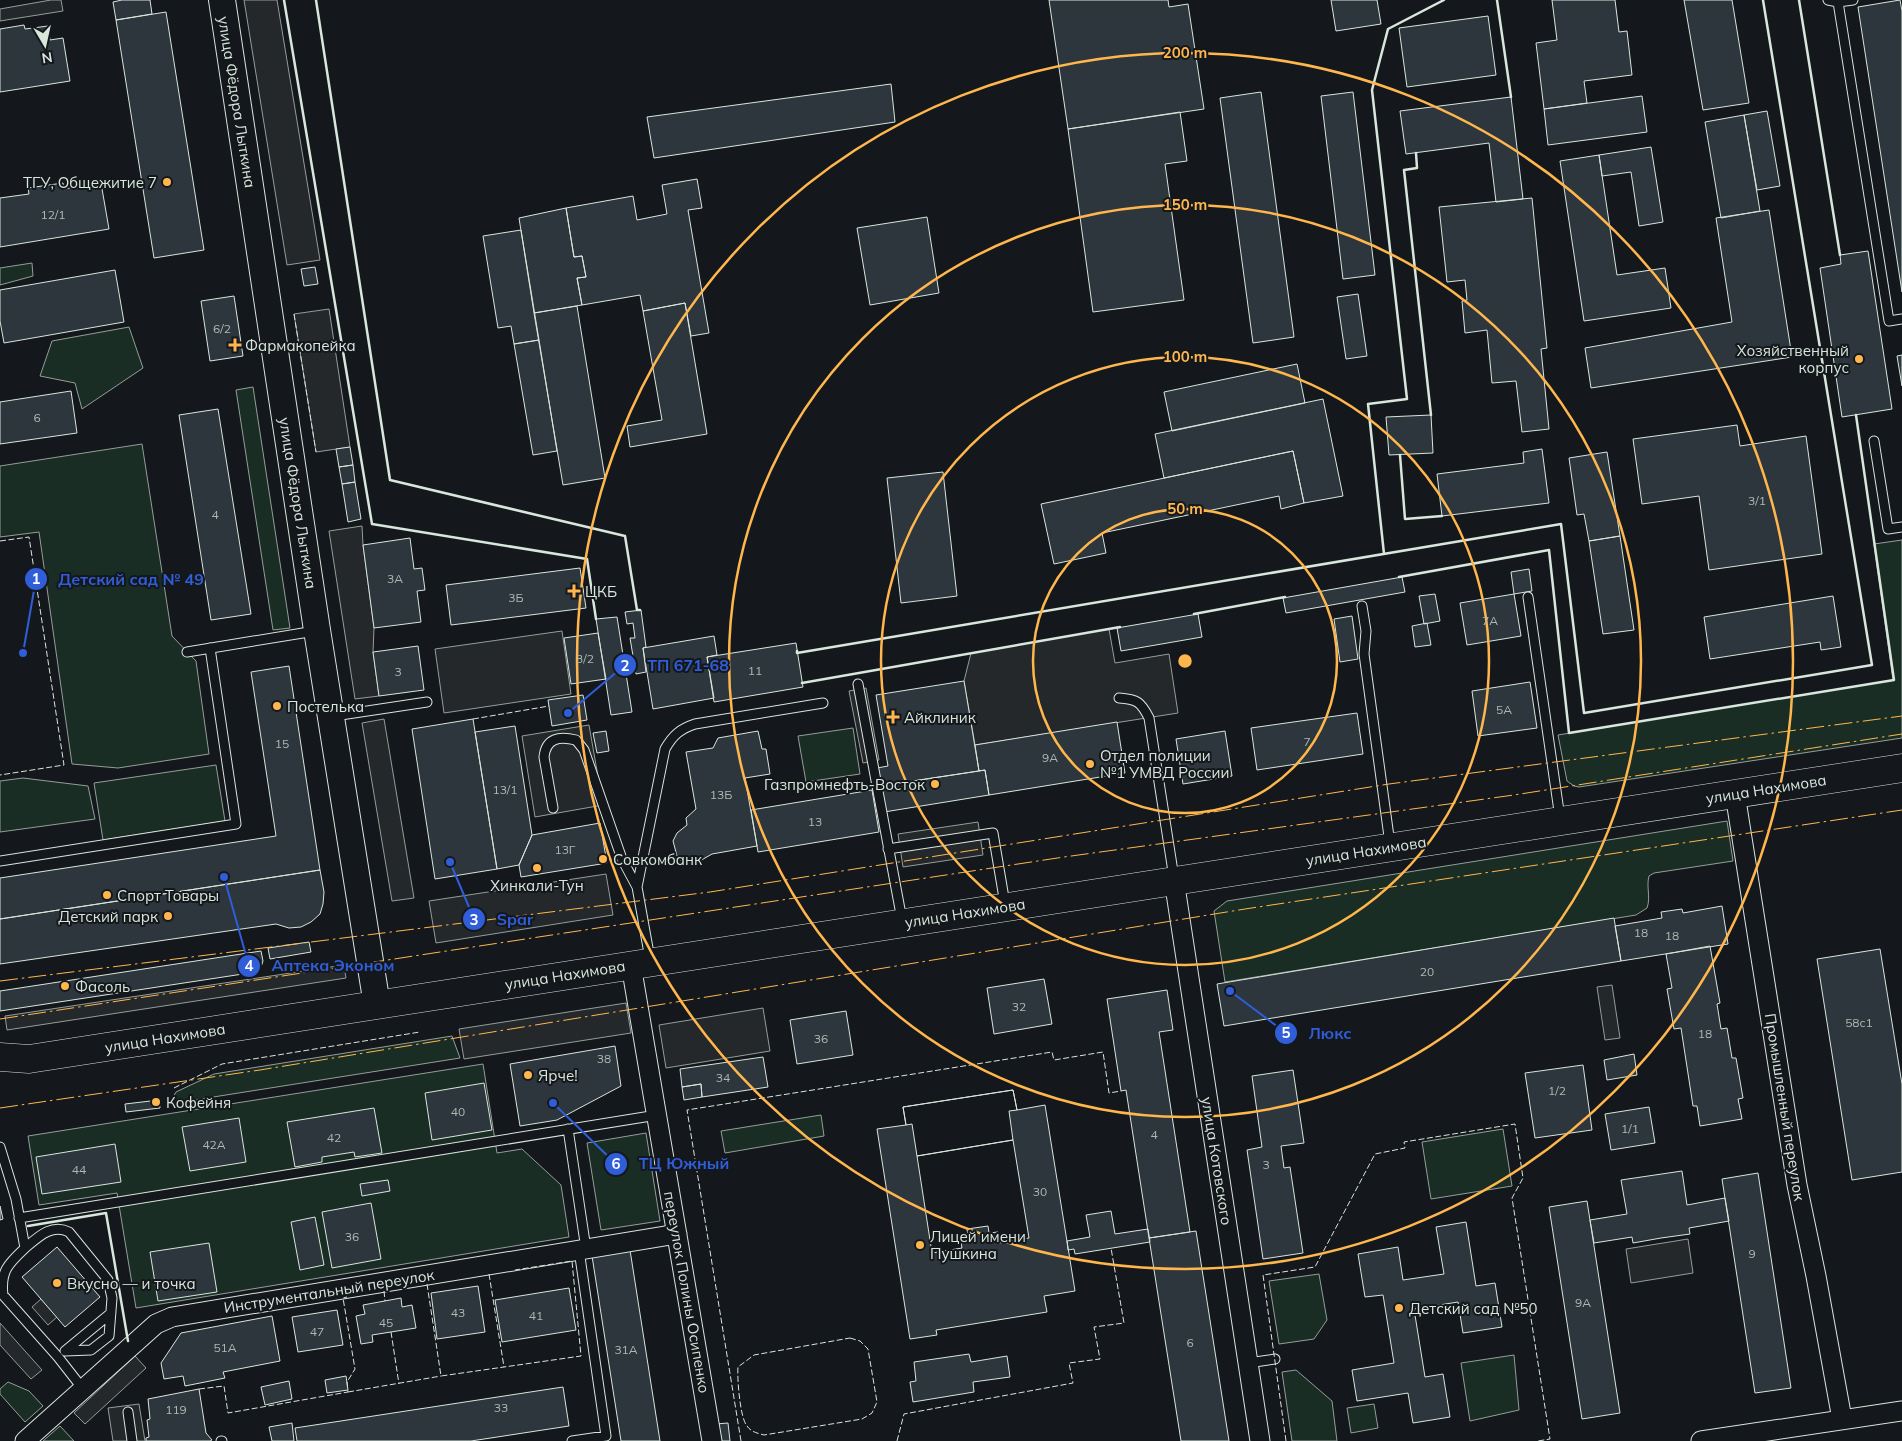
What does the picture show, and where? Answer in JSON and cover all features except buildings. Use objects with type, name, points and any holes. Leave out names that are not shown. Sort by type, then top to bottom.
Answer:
[{"type":"main road","name":"улица Нахимова","points":[[0,1057],[29,1059],[1902,768]]},
{"type":"main road","name":"улица Нахимова","points":[[0,1077],[29,1059]]},
{"type":"street","name":"улица Фёдора Лыткина","points":[[222,0],[317,630],[377,1004]]},
{"type":"street","name":"Промышленный переулок","points":[[1735,794],[1797,1185],[1842,1419]]},
{"type":"street","name":"улица Котовского","points":[[1174,880],[1260,1441]]},
{"type":"street","name":"переулок Полины Осипенко","points":[[640,964],[657,1115],[712,1441]]},
{"type":"street","name":"Инструментальный переулок","points":[[26,1441],[156,1324],[172,1317],[677,1234]]},
{"type":"street","points":[[1701,1441],[1902,1411]]},
{"type":"lane","points":[[1853,0],[1833,1],[1889,321],[1902,319]]},
{"type":"lane","points":[[1874,441],[1888,529],[1902,527]]},
{"type":"lane","points":[[1528,597],[1561,821]]},
{"type":"lane","points":[[1362,606],[1366,631],[1364,654],[1391,847]]},
{"type":"lane","points":[[187,652],[317,630]]},
{"type":"lane","points":[[0,861],[236,824],[210,648]]},
{"type":"lane","points":[[858,684],[902,923]]},
{"type":"lane","points":[[1119,698],[1132,698],[1142,705],[1149,718],[1174,880]]},
{"type":"lane","points":[[331,716],[427,702]]},
{"type":"lane","points":[[640,964],[638,886],[666,749],[671,738],[682,728],[695,724],[823,704]]},
{"type":"lane","points":[[553,808],[544,757],[545,750],[547,743],[553,740],[570,738],[576,740],[584,750],[622,859],[638,886]]},
{"type":"lane","points":[[888,849],[993,833],[1006,907]]},
{"type":"lane","points":[[20,1218],[657,1115]]},
{"type":"lane","points":[[568,1129],[606,1436],[572,1441]]},
{"type":"lane","points":[[0,1147],[20,1218],[25,1248]]},
{"type":"lane","points":[[61,1354],[91,1350],[109,1336],[112,1298],[108,1280],[69,1232],[63,1228],[45,1232],[6,1265],[1,1274],[0,1285],[3,1295],[61,1354],[83,1389]]},
{"type":"lane","points":[[61,1354],[111,1314]]},
{"type":"lane","points":[[1248,1363],[1275,1359]]},
{"type":"lane","points":[[128,1412],[132,1441]]},
{"type":"green space","points":[[32,263],[33,276],[0,285],[0,268]]},
{"type":"green space","points":[[129,327],[143,368],[82,409],[75,383],[40,376],[52,341]]},
{"type":"green space","points":[[253,387],[290,628],[273,630],[236,390]]},
{"type":"green space","points":[[142,444],[172,636],[196,661],[209,754],[118,768],[72,764],[39,532],[0,537],[0,466]]},
{"type":"green space","points":[[1902,540],[1902,738],[1579,787],[1567,781],[1558,735],[1893,680],[1874,544]]},
{"type":"green space","points":[[853,728],[860,774],[806,782],[798,736]]},
{"type":"green space","points":[[216,765],[225,821],[103,840],[94,783]]},
{"type":"green space","points":[[23,778],[88,786],[95,819],[0,832],[0,781]]},
{"type":"green space","points":[[1727,821],[1733,861],[1654,873],[1649,876],[1647,908],[1636,915],[1225,982],[1214,911],[1227,901]]},
{"type":"green space","points":[[452,1036],[460,1058],[169,1104],[176,1092],[214,1074]]},
{"type":"green space","points":[[483,1064],[497,1153],[522,1149],[561,1185],[569,1237],[136,1308],[117,1193],[39,1205],[28,1136]]},
{"type":"green space","points":[[821,1115],[824,1136],[725,1153],[721,1131]]},
{"type":"green space","points":[[1503,1129],[1512,1186],[1431,1199],[1422,1142]]},
{"type":"green space","points":[[646,1133],[660,1221],[601,1230],[587,1143]]},
{"type":"green space","points":[[1319,1274],[1327,1320],[1314,1339],[1279,1344],[1269,1281]]},
{"type":"green space","points":[[1514,1355],[1519,1410],[1470,1421],[1461,1363]]},
{"type":"green space","points":[[1296,1370],[1332,1401],[1337,1441],[1292,1441],[1282,1372]]},
{"type":"green space","points":[[8,1382],[29,1391],[43,1406],[25,1422],[0,1394],[0,1389]]},
{"type":"green space","points":[[1374,1404],[1378,1428],[1351,1433],[1347,1408]]},
{"type":"green space","points":[[60,1426],[74,1441],[43,1441]]},
{"type":"shaded area","points":[[61,0],[63,11],[0,21],[0,9]]},
{"type":"shaded area","points":[[244,0],[277,0],[320,260],[287,265]]},
{"type":"shaded area","points":[[329,309],[350,447],[316,452],[294,314]]},
{"type":"shaded area","points":[[362,526],[374,628],[373,652],[379,696],[355,699],[329,531]]},
{"type":"shaded area","points":[[1109,629],[1115,663],[1169,654],[1178,713],[975,745],[964,681],[971,653]]},
{"type":"shaded area","points":[[562,631],[571,694],[444,713],[435,649]]},
{"type":"shaded area","points":[[866,688],[879,760],[863,763],[849,691]]},
{"type":"shaded area","points":[[384,719],[414,898],[392,901],[362,723]]},
{"type":"shaded area","points":[[589,725],[603,805],[535,817],[522,736]]},
{"type":"shaded area","points":[[978,822],[983,855],[903,867],[898,834]]},
{"type":"shaded area","points":[[606,874],[613,915],[436,943],[429,901]]},
{"type":"shaded area","points":[[344,965],[346,978],[7,1030],[5,1016]]},
{"type":"shaded area","points":[[1612,985],[1620,1038],[1605,1040],[1597,987]]},
{"type":"shaded area","points":[[626,1003],[631,1033],[464,1059],[459,1029]]},
{"type":"shaded area","points":[[763,1008],[770,1051],[666,1068],[659,1025]]},
{"type":"shaded area","points":[[1688,1239],[1693,1273],[1631,1283],[1626,1249]]},
{"type":"shaded area","points":[[41,1299],[57,1317],[48,1325],[32,1307]]},
{"type":"shaded area","points":[[0,1323],[42,1370],[31,1379],[0,1345]]},
{"type":"shaded area","points":[[135,1356],[146,1368],[85,1424],[74,1413]]},
{"type":"shaded area","points":[[139,1404],[145,1441],[113,1441],[108,1408]]},
{"type":"fence","points":[[294,314],[316,452]]},
{"type":"fence","points":[[0,541],[29,537],[64,765],[0,775]]},
{"type":"fence","points":[[473,719],[549,706]]},
{"type":"fence","points":[[174,1088],[222,1064],[420,1032]]},
{"type":"fence","points":[[741,1441],[687,1110],[1052,1052],[1054,1060],[1103,1052],[1109,1093],[1121,1091]]},
{"type":"fence","points":[[1286,1441],[1263,1275],[1315,1267],[1375,1154],[1405,1148],[1404,1142],[1515,1124],[1523,1178],[1512,1198],[1550,1439],[1538,1441]]},
{"type":"fence","points":[[897,1441],[904,1414],[1073,1383],[1069,1363],[1100,1359],[1094,1327],[1124,1323],[1111,1248]]},
{"type":"fence","points":[[427,1284],[441,1376],[581,1356],[572,1261],[515,1270]]},
{"type":"fence","points":[[489,1274],[504,1367]]},
{"type":"fence","points":[[384,1291],[385,1301]]},
{"type":"fence","points":[[199,1389],[224,1386],[228,1413],[348,1392],[347,1382],[355,1369],[343,1298],[347,1297]]},
{"type":"fence","points":[[391,1332],[399,1384]]},
{"type":"fence","points":[[850,1338],[860,1341],[868,1349],[877,1402],[872,1413],[862,1419],[764,1435],[754,1432],[749,1428],[745,1422],[741,1407],[738,1367],[754,1355],[850,1338]]},
{"type":"fence","points":[[348,1392],[441,1376]]},
{"type":"wall","points":[[284,0],[372,524],[587,559],[596,619]]},
{"type":"wall","points":[[316,0],[390,480],[625,536],[637,610],[640,610]]},
{"type":"wall","points":[[1384,554],[1368,404],[1407,399],[1372,90],[1388,29],[1444,0]]},
{"type":"wall","points":[[1497,0],[1511,97]]},
{"type":"wall","points":[[797,651],[797,653],[1561,524],[1584,713],[1872,665],[1763,0]]},
{"type":"wall","points":[[1799,0],[1840,255]]},
{"type":"wall","points":[[1416,153],[1417,168],[1404,170],[1431,415]]},
{"type":"wall","points":[[1399,577],[1549,550],[1569,733],[1894,680],[1856,415]]},
{"type":"wall","points":[[1400,455],[1405,519],[1442,516]]},
{"type":"wall","points":[[1194,614],[1285,597]]},
{"type":"wall","points":[[802,683],[1120,627]]},
{"type":"wall","points":[[28,1226],[106,1213],[128,1341]]},
{"type":"power","points":[[0,981],[710,892],[1389,784],[1902,716]]},
{"type":"power","points":[[0,1019],[1064,857],[1514,795],[1902,734]]},
{"type":"power","points":[[0,1108],[260,1070],[1245,909],[1902,810]]},
{"type":"place","name":"ТГУ, Общежитие 7","points":[[167,182]]},
{"type":"place","name":"Фармакопейка","points":[[235,345]]},
{"type":"place","name":"Хозяйственный корпус","points":[[1859,359]]},
{"type":"place","name":"ЦКБ","points":[[574,591]]},
{"type":"place","name":"Детский сад № 49","points":[[23,653]]},
{"type":"place","name":"Постелька","points":[[277,706]]},
{"type":"place","name":"ТП 671-68","points":[[568,713]]},
{"type":"place","name":"Айклиник","points":[[893,717]]},
{"type":"place","name":"Отдел полиции №1 УМВД России","points":[[1090,764]]},
{"type":"place","name":"Газпромнефть-Восток","points":[[935,784]]},
{"type":"place","name":"Совкомбанк","points":[[603,859]]},
{"type":"place","name":"Spar","points":[[450,862]]},
{"type":"place","name":"Хинкали-Тун","points":[[537,868]]},
{"type":"place","name":"Аптека Эконом","points":[[224,877]]},
{"type":"place","name":"Спорт Товары","points":[[107,895]]},
{"type":"place","name":"Детский парк","points":[[168,916]]},
{"type":"place","name":"Фасоль","points":[[65,986]]},
{"type":"place","name":"Люкс","points":[[1230,991]]},
{"type":"place","name":"Ярче!","points":[[528,1075]]},
{"type":"place","name":"Кофейня","points":[[156,1102]]},
{"type":"place","name":"ТЦ Южный","points":[[553,1103]]},
{"type":"place","name":"Лицей имени Пушкина","points":[[920,1245]]},
{"type":"place","name":"Вкусно — и точка","points":[[57,1283]]},
{"type":"place","name":"Детский сад №50","points":[[1399,1308]]}]
